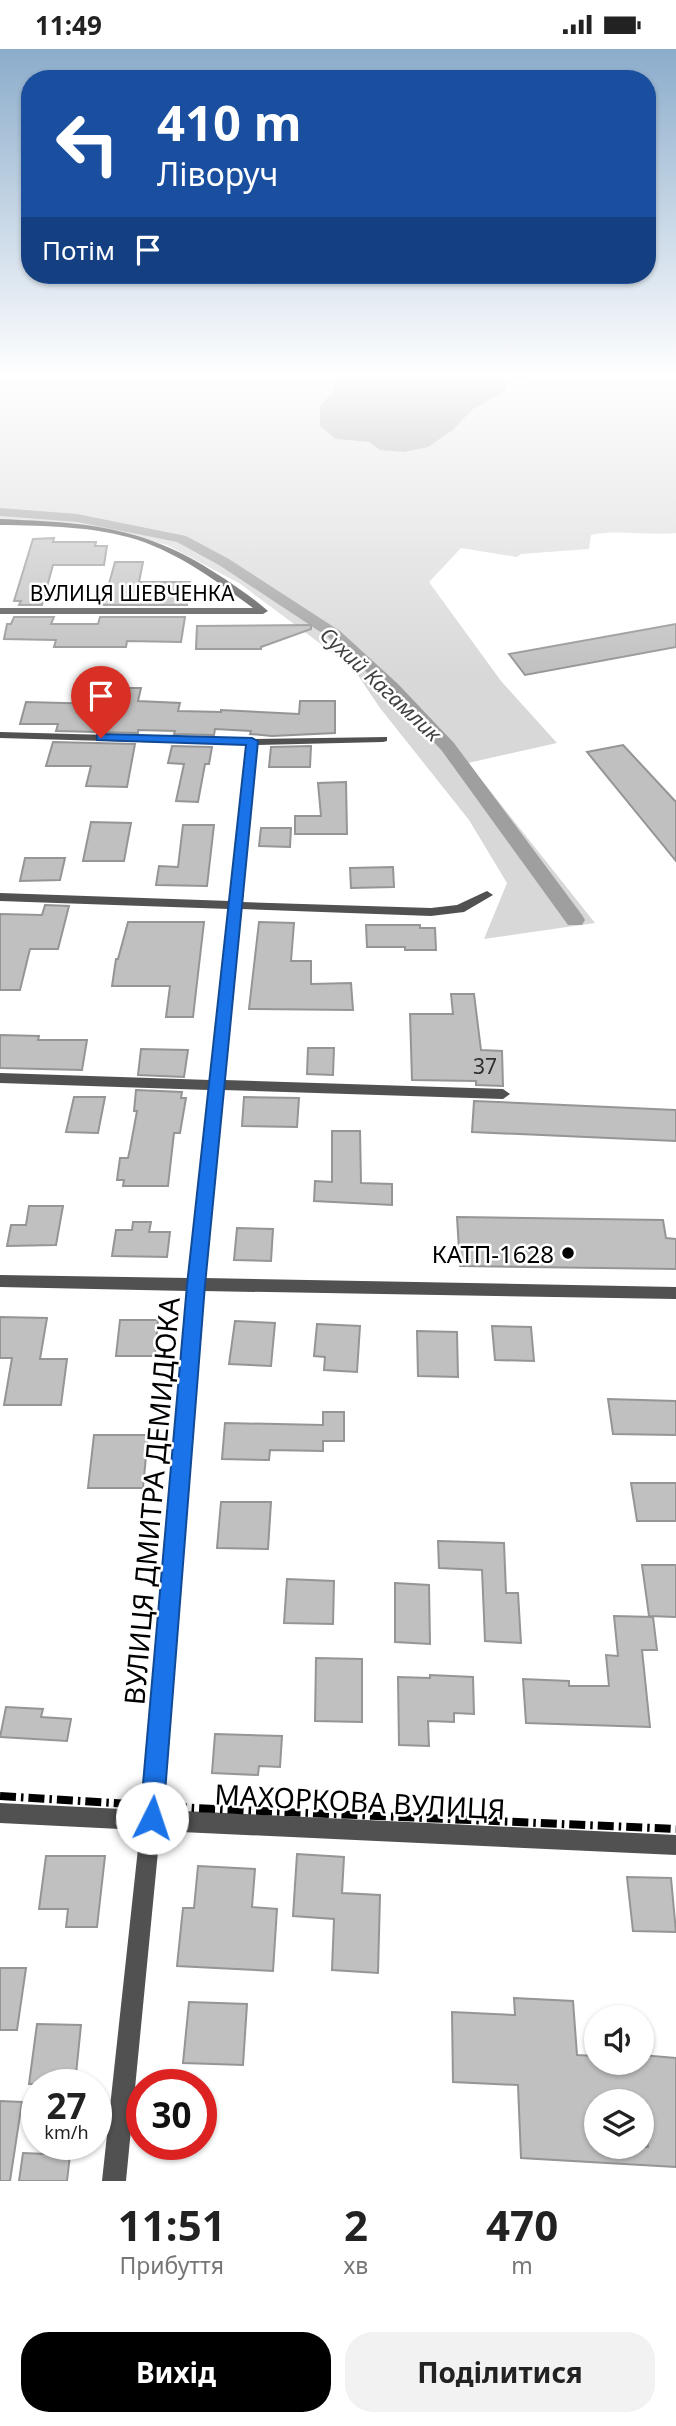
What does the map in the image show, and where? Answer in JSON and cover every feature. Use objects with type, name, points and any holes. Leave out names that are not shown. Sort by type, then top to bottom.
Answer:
[{"type":"street","name":"ВУЛИЦЯ ШЕВЧЕНКА","points":[[0,522],[108,532],[156,544],[197,566],[263,611],[0,611]]},
{"type":"street","points":[[0,735],[252,741],[383,739]]},
{"type":"street","name":"ВУЛИЦЯ ДМИТРА ДЕМИДЮКА","points":[[114,2181],[152,1818],[196,1285],[252,741]]},
{"type":"street","points":[[0,897],[431,912],[460,909],[487,895]]},
{"type":"street","points":[[0,1078],[503,1094]]},
{"type":"street","points":[[0,1281],[676,1293]]},
{"type":"street","name":"МАХОРКОВА ВУЛИЦЯ","points":[[0,1813],[152,1818],[676,1845]]},
{"type":"shaded area","points":[[0,476],[676,476],[676,533],[602,533],[591,535],[589,549],[521,554],[517,557],[461,548],[429,582],[501,681],[557,743],[468,763],[595,923],[484,939],[507,883],[469,820],[380,708],[353,668],[239,583],[167,545],[101,529],[0,520]]},
{"type":"building","points":[[54,538],[53,542],[96,542],[95,546],[107,546],[104,565],[53,565],[42,605],[19,605],[21,601],[14,601],[33,539]]},
{"type":"building","points":[[115,562],[143,562],[139,582],[190,582],[187,605],[103,605]]},
{"type":"building","points":[[14,617],[54,617],[51,624],[98,624],[100,617],[185,617],[181,642],[127,641],[126,647],[54,647],[56,640],[4,639],[7,624],[11,624]]},
{"type":"building","points":[[676,624],[676,647],[525,675],[509,654]]},
{"type":"building","points":[[311,625],[311,629],[261,649],[196,649],[197,626]]},
{"type":"building","points":[[107,688],[141,688],[138,701],[180,703],[178,711],[299,714],[300,701],[335,701],[335,733],[272,736],[250,734],[251,731],[215,729],[214,735],[138,730],[138,733],[56,731],[58,724],[20,724],[26,702],[103,704]]},
{"type":"building","points":[[53,742],[135,744],[127,787],[86,786],[91,766],[46,766]]},
{"type":"building","points":[[623,745],[676,802],[676,861],[587,752]]},
{"type":"building","points":[[172,746],[212,747],[209,764],[205,764],[198,802],[176,801],[184,764],[168,763]]},
{"type":"building","points":[[311,746],[310,767],[269,767],[271,747]]},
{"type":"building","points":[[346,782],[347,834],[295,834],[295,816],[321,816],[318,783]]},
{"type":"building","points":[[91,822],[131,823],[124,861],[83,861]]},
{"type":"building","points":[[183,825],[214,825],[207,886],[156,885],[159,866],[178,867]]},
{"type":"building","points":[[261,828],[291,828],[290,847],[259,846]]},
{"type":"building","points":[[25,858],[65,858],[60,880],[20,881]]},
{"type":"building","points":[[393,867],[394,887],[351,888],[350,868]]},
{"type":"building","points":[[45,905],[69,906],[58,949],[30,949],[20,990],[0,990],[0,914],[42,915]]},
{"type":"building","points":[[128,922],[204,922],[193,1017],[166,1017],[170,986],[112,986],[116,959]]},
{"type":"building","points":[[259,922],[294,923],[291,961],[311,961],[311,984],[351,983],[353,1010],[249,1009]]},
{"type":"building","points":[[366,925],[420,925],[420,928],[435,928],[436,950],[367,947]]},
{"type":"building","points":[[451,994],[474,994],[481,1050],[502,1051],[503,1086],[476,1085],[476,1081],[412,1080],[410,1014],[453,1014]]},
{"type":"building","points":[[0,1035],[39,1036],[38,1040],[87,1040],[82,1070],[0,1068]]},
{"type":"building","points":[[308,1048],[334,1048],[333,1075],[307,1074]]},
{"type":"building","points":[[141,1049],[188,1050],[184,1077],[138,1075]]},
{"type":"building","points":[[136,1090],[182,1092],[181,1098],[186,1098],[180,1133],[174,1133],[168,1186],[123,1186],[124,1180],[117,1180],[120,1158],[128,1158],[130,1149],[137,1111],[134,1111]]},
{"type":"building","points":[[74,1097],[105,1097],[98,1133],[66,1132]]},
{"type":"building","points":[[244,1097],[299,1098],[297,1127],[242,1126]]},
{"type":"building","points":[[474,1101],[676,1110],[676,1141],[472,1132]]},
{"type":"building","points":[[332,1131],[360,1131],[361,1183],[392,1184],[392,1205],[314,1201],[315,1181],[332,1182]]},
{"type":"building","points":[[29,1206],[63,1206],[56,1245],[7,1246],[11,1225],[26,1225]]},
{"type":"building","name":"КАТП-1628","points":[[457,1217],[663,1220],[666,1238],[676,1239],[676,1269],[460,1266]]},
{"type":"building","points":[[133,1222],[151,1222],[149,1232],[170,1232],[167,1257],[112,1256],[116,1230],[132,1230]]},
{"type":"building","points":[[237,1228],[273,1229],[271,1261],[234,1260]]},
{"type":"building","points":[[0,1317],[47,1318],[40,1359],[67,1359],[61,1405],[4,1405],[12,1358],[0,1358]]},
{"type":"building","points":[[120,1320],[158,1320],[155,1356],[116,1356]]},
{"type":"building","points":[[235,1321],[275,1323],[271,1366],[229,1364]]},
{"type":"building","points":[[317,1324],[360,1326],[357,1372],[324,1370],[325,1357],[314,1356]]},
{"type":"building","points":[[492,1326],[531,1327],[534,1361],[495,1360]]},
{"type":"building","points":[[417,1331],[457,1332],[458,1377],[418,1376]]},
{"type":"building","points":[[608,1399],[676,1401],[676,1435],[613,1434]]},
{"type":"building","points":[[323,1412],[344,1412],[344,1441],[323,1441],[323,1451],[270,1450],[269,1460],[222,1459],[225,1423],[323,1425]]},
{"type":"building","points":[[94,1435],[148,1435],[143,1488],[88,1488]]},
{"type":"building","points":[[631,1483],[676,1483],[676,1521],[637,1521]]},
{"type":"building","points":[[221,1502],[271,1502],[268,1549],[217,1548]]},
{"type":"building","points":[[438,1541],[504,1543],[506,1593],[518,1593],[521,1643],[485,1641],[482,1570],[439,1568]]},
{"type":"building","points":[[642,1565],[676,1565],[676,1617],[649,1616]]},
{"type":"building","points":[[287,1579],[334,1581],[333,1624],[284,1623]]},
{"type":"building","points":[[395,1583],[429,1585],[430,1644],[395,1642]]},
{"type":"building","points":[[614,1616],[653,1617],[657,1650],[642,1650],[650,1727],[526,1723],[523,1679],[569,1681],[569,1686],[609,1686],[606,1655],[618,1656]]},
{"type":"building","points":[[316,1658],[362,1659],[362,1722],[315,1721]]},
{"type":"building","points":[[430,1675],[473,1677],[474,1714],[454,1713],[454,1722],[428,1721],[429,1746],[399,1745],[398,1677],[430,1678]]},
{"type":"building","points":[[6,1707],[43,1709],[41,1717],[71,1719],[67,1741],[0,1737]]},
{"type":"building","points":[[215,1734],[282,1736],[280,1767],[259,1766],[258,1775],[212,1773]]},
{"type":"building","points":[[297,1854],[344,1857],[342,1893],[380,1895],[378,1973],[332,1970],[334,1919],[293,1916]]},
{"type":"building","points":[[46,1856],[105,1856],[97,1927],[66,1927],[68,1909],[39,1909]]},
{"type":"building","points":[[198,1866],[255,1869],[252,1907],[277,1909],[273,1971],[177,1966],[183,1908],[194,1908]]},
{"type":"building","points":[[627,1877],[671,1878],[676,1932],[633,1931]]},
{"type":"building","points":[[0,1968],[26,1968],[17,2030],[0,2030]]},
{"type":"building","points":[[514,1998],[573,2001],[577,2055],[584,2055],[584,2075],[654,2075],[654,2056],[676,2058],[676,2167],[521,2158],[518,2085],[453,2082],[452,2012],[515,2015]]},
{"type":"building","points":[[189,2002],[247,2004],[243,2065],[183,2063]]},
{"type":"building","points":[[37,2024],[81,2025],[77,2069],[31,2069]]},
{"type":"building","points":[[0,2101],[21,2102],[10,2181],[0,2181]]},
{"type":"building","points":[[22,2160],[69,2160],[67,2181],[19,2181]]},
{"type":"waterway","name":"Сухий Кагамлик","points":[[0,512],[77,518],[181,539],[224,562],[334,634],[392,687],[448,747],[575,920]]},
{"type":"railway","points":[[0,1796],[194,1808],[676,1829]]},
{"type":"place","name":"КАТП-1628","points":[[568,1253]]},
{"type":"route","points":[[101,738],[252,741],[196,1285],[152,1818]]}]
